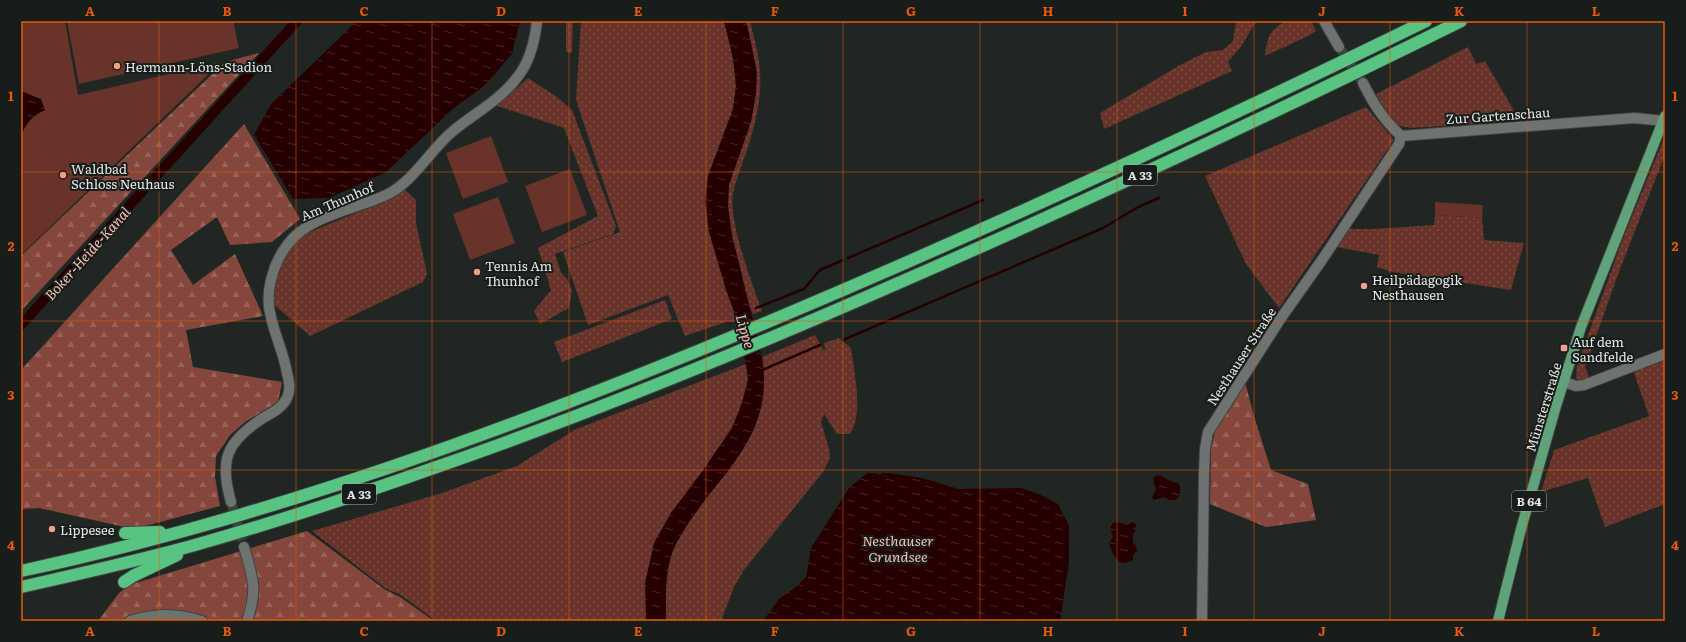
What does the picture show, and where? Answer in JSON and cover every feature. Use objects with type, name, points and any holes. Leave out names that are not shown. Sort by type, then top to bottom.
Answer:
[{"type":"highway","name":"A 33","points":[[21,571],[191,529],[333,486],[500,429],[684,357],[977,232],[1180,140],[1426,21]]},
{"type":"highway","name":"A 33","points":[[21,587],[121,565],[200,544],[346,499],[480,452],[683,375],[815,320],[1082,203],[1327,88],[1461,21]]},
{"type":"highway","points":[[125,533],[191,529]]},
{"type":"highway","points":[[124,582],[133,576],[200,544]]},
{"type":"main road","name":"Münsterstraße","points":[[1498,621],[1521,530],[1581,327],[1664,120]]},
{"type":"street","name":"Am Thunhof","points":[[231,502],[225,476],[226,461],[232,446],[236,439],[249,427],[277,410],[288,397],[290,388],[286,366],[270,316],[269,304],[272,279],[282,253],[295,236],[321,220],[389,194],[404,181],[452,132],[491,103],[511,85],[527,64],[533,48],[537,21]]},
{"type":"street","points":[[1324,21],[1339,47]]},
{"type":"street","points":[[1363,83],[1376,108],[1387,123],[1401,136]]},
{"type":"street","name":"Zur Gartenschau","points":[[1401,136],[1634,118],[1664,120]]},
{"type":"street","name":"Nesthauser Straße","points":[[1202,621],[1204,462],[1208,432],[1281,318],[1322,260],[1398,144],[1401,136]]},
{"type":"street","points":[[1564,382],[1576,386],[1584,385],[1665,354]]},
{"type":"street","points":[[244,547],[253,578],[254,590],[253,602],[247,621]]},
{"type":"street","points":[[130,621],[148,615],[162,614],[192,618],[202,621]]},
{"type":"shaded area","name":"Waldbad Schloss Neuhaus","points":[[21,21],[65,21],[78,95],[221,62],[21,255]]},
{"type":"shaded area","name":"Hermann-Löns-Stadion","points":[[67,21],[233,21],[239,48],[79,84]]},
{"type":"shaded area","points":[[566,21],[573,21],[572,52],[569,53],[566,51]]},
{"type":"shaded area","points":[[581,21],[724,21],[733,58],[736,86],[733,109],[708,176],[736,321],[726,322],[685,336],[668,295],[588,325],[563,252],[620,232],[576,100]]},
{"type":"shaded area","points":[[746,21],[750,21],[757,53],[760,72],[760,90],[754,126],[733,193],[732,205],[737,235],[762,311],[753,314],[733,239],[728,208],[729,186],[735,162],[750,123],[755,97],[756,72]]},
{"type":"shaded area","points":[[1236,21],[1256,22],[1240,48],[1228,62],[1232,71],[1104,129],[1100,113],[1180,65],[1206,52],[1223,50],[1233,41]]},
{"type":"shaded area","points":[[1286,21],[1311,21],[1316,31],[1265,56],[1268,39],[1272,31]]},
{"type":"shaded area","points":[[1468,47],[1476,64],[1485,61],[1520,121],[1411,128],[1392,123],[1376,94]]},
{"type":"shaded area","points":[[528,78],[557,97],[572,110],[616,226],[613,234],[555,254],[561,273],[567,279],[572,291],[569,308],[540,324],[534,311],[551,290],[538,248],[598,216],[564,128],[497,106]]},
{"type":"shaded area","points":[[1366,107],[1394,140],[1279,308],[1246,264],[1205,176]]},
{"type":"shaded area","points":[[491,136],[508,182],[463,199],[446,153]]},
{"type":"shaded area","points":[[1665,136],[1665,155],[1620,269],[1585,367],[1590,379],[1581,381],[1576,378],[1577,366],[1622,241]]},
{"type":"shaded area","points":[[570,169],[587,215],[542,232],[525,186]]},
{"type":"shaded area","points":[[403,188],[416,200],[416,223],[427,274],[423,282],[310,336],[273,304],[275,285],[280,265],[292,245],[305,234],[390,199]]},
{"type":"shaded area","points":[[498,197],[515,243],[470,260],[453,214]]},
{"type":"shaded area","points":[[1435,202],[1483,205],[1482,218],[1435,215]]},
{"type":"shaded area","points":[[1435,215],[1482,218],[1484,240],[1524,243],[1511,290],[1392,272],[1377,267],[1379,255],[1337,247],[1348,229],[1434,225]]},
{"type":"shaded area","points":[[665,300],[672,319],[562,362],[554,342]]},
{"type":"shaded area","points":[[815,335],[823,349],[820,352],[825,349],[824,343],[839,338],[851,348],[856,380],[857,404],[854,426],[850,434],[837,434],[824,414],[821,422],[829,449],[830,458],[823,472],[744,570],[734,587],[721,621],[666,621],[666,581],[672,553],[690,520],[737,458],[750,437],[759,414],[764,387],[762,357]]},
{"type":"shaded area","points":[[1665,357],[1665,504],[1605,527],[1588,478],[1541,492],[1554,450],[1649,416],[1633,370]]},
{"type":"shaded area","points":[[746,364],[748,380],[742,403],[732,428],[671,513],[654,543],[646,607],[646,621],[436,621],[401,595],[385,588],[312,531],[439,494],[517,466],[576,429]]},
{"type":"green space","points":[[259,53],[21,311],[21,256],[225,62]]},
{"type":"green space","points":[[244,124],[300,219],[272,242],[230,245],[217,217],[171,250],[193,285],[235,254],[263,316],[186,330],[193,367],[282,382],[278,402],[245,422],[230,435],[216,456],[215,477],[220,506],[134,529],[39,508],[21,509],[21,370]]},
{"type":"green space","points":[[1245,382],[1271,470],[1308,484],[1316,520],[1266,527],[1210,504],[1211,449],[1215,431]]},
{"type":"green space","points":[[307,531],[384,589],[400,597],[434,621],[98,621],[119,593],[129,585]]},
{"type":"water","points":[[357,21],[520,21],[512,54],[485,85],[454,108],[386,172],[329,198],[293,199],[254,135],[271,104]]},
{"type":"water","name":"Lippe","points":[[724,21],[746,21],[757,72],[756,93],[751,122],[729,185],[728,206],[732,236],[762,357],[764,387],[759,414],[750,437],[737,458],[690,520],[672,553],[666,581],[666,621],[646,621],[645,583],[654,543],[671,513],[732,428],[742,403],[748,380],[746,364],[733,309],[709,232],[705,201],[708,176],[733,109],[736,86],[733,58]]},
{"type":"water","points":[[21,91],[41,99],[45,110],[30,120],[21,136]]},
{"type":"water","name":"Nesthauser Grundsee","points":[[867,473],[890,473],[922,478],[959,489],[1021,488],[1039,494],[1058,504],[1069,526],[1069,563],[1060,621],[763,621],[779,599],[796,587],[806,577],[811,548],[849,488]]},
{"type":"water","points":[[1158,475],[1172,482],[1178,483],[1180,487],[1180,495],[1176,500],[1170,500],[1164,497],[1153,499],[1152,496],[1156,490],[1153,480],[1154,477]]},
{"type":"water","points":[[1117,522],[1127,525],[1133,522],[1136,524],[1133,541],[1137,551],[1133,555],[1133,560],[1123,564],[1118,561],[1114,555],[1109,543],[1113,537],[1110,528],[1113,523]]},
{"type":"waterway","name":"Boker-Heide-Kanal","points":[[21,325],[297,21]]},
{"type":"waterway","points":[[843,340],[1103,228],[1138,207],[1159,198]]},
{"type":"waterway","points":[[848,258],[983,200]]},
{"type":"waterway","points":[[756,308],[804,289],[820,270],[843,260]]},
{"type":"waterway","points":[[762,370],[820,345]]},
{"type":"tunnel","points":[[1339,47],[1363,83]]},
{"type":"tunnel","points":[[231,502],[244,547]]},
{"type":"place","name":"Hermann-Löns-Stadion","points":[[117,66]]},
{"type":"place","name":"Waldbad Schloss Neuhaus","points":[[63,175]]},
{"type":"place","name":"Tennis Am Thunhof","points":[[477,272]]},
{"type":"place","name":"Heilpädagogik Nesthausen","points":[[1364,286]]},
{"type":"place","name":"Auf dem Sandfelde","points":[[1564,348]]},
{"type":"place","name":"Lippesee","points":[[52,529]]}]
